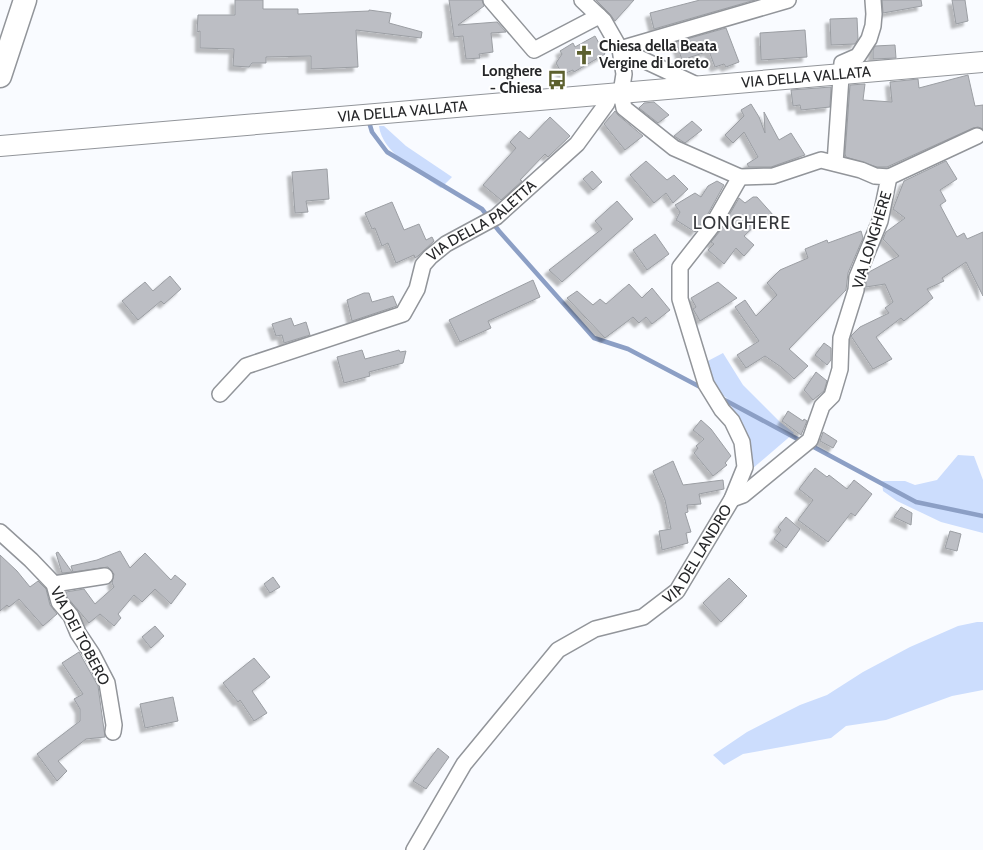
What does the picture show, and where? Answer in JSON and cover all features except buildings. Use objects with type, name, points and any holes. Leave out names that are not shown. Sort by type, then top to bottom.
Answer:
[{"type":"highway","points":[[0,76],[25,0]]},
{"type":"main road","name":"VIA DELLA VALLATA","points":[[0,146],[983,62]]},
{"type":"street","points":[[491,0],[534,50],[599,16]]},
{"type":"street","points":[[582,0],[604,21],[620,49],[624,74],[614,94]]},
{"type":"street","points":[[620,49],[788,0]]},
{"type":"street","points":[[834,163],[842,63],[858,56],[869,39],[874,26],[873,0]]},
{"type":"street","points":[[620,49],[698,86]]},
{"type":"street","name":"VIA LONGHERE","points":[[614,94],[624,108],[674,148],[740,177],[773,176],[821,160],[861,170],[875,176],[889,177],[880,221],[857,277],[856,290],[848,321],[841,338],[840,369],[832,396],[822,406],[810,440],[742,495],[732,499]]},
{"type":"street","name":"VIA DELLA PALETTA","points":[[220,394],[246,366],[403,314],[417,289],[423,265],[430,257],[446,244],[496,217],[577,144],[614,94]]},
{"type":"street","points":[[889,177],[977,136]]},
{"type":"street","name":"VIA DEL LANDRO","points":[[414,850],[464,764],[558,650],[595,629],[643,617],[676,592],[732,499],[745,467],[742,442],[732,421],[722,410],[706,384],[680,300],[680,267],[712,226],[740,177]]},
{"type":"street","name":"VIA DEI TOBERO","points":[[0,532],[54,584],[59,602],[71,616],[78,633],[92,654],[107,683],[114,725],[113,732]]},
{"type":"street","points":[[54,584],[105,576]]},
{"type":"shaded area","points":[[379,126],[384,126],[406,146],[452,177],[441,188],[413,169],[394,154],[382,136]]},
{"type":"shaded area","points":[[723,353],[743,385],[780,422],[794,433],[752,469],[738,419],[727,398],[716,392],[704,363]]},
{"type":"shaded area","points":[[958,455],[974,456],[983,480],[983,533],[941,522],[897,501],[883,491],[882,481],[905,481],[915,485],[937,480]]},
{"type":"shaded area","points":[[983,622],[983,690],[952,696],[886,720],[846,726],[831,738],[743,754],[724,765],[713,755],[747,732],[800,705],[827,695],[863,672],[910,647],[958,626]]},
{"type":"waterway","points":[[369,122],[372,132],[387,152],[482,209],[499,231],[594,338],[628,349],[704,389]]},
{"type":"waterway","points":[[719,397],[803,442]]},
{"type":"waterway","points":[[810,445],[916,502],[983,516]]},
{"type":"place","name":"Chiesa della Beata Vergine di Loreto","points":[[584,55]]},
{"type":"place","name":"Longhere - Chiesa","points":[[557,80]]},
{"type":"district","name":"LONGHERE","points":[[742,223]]}]
